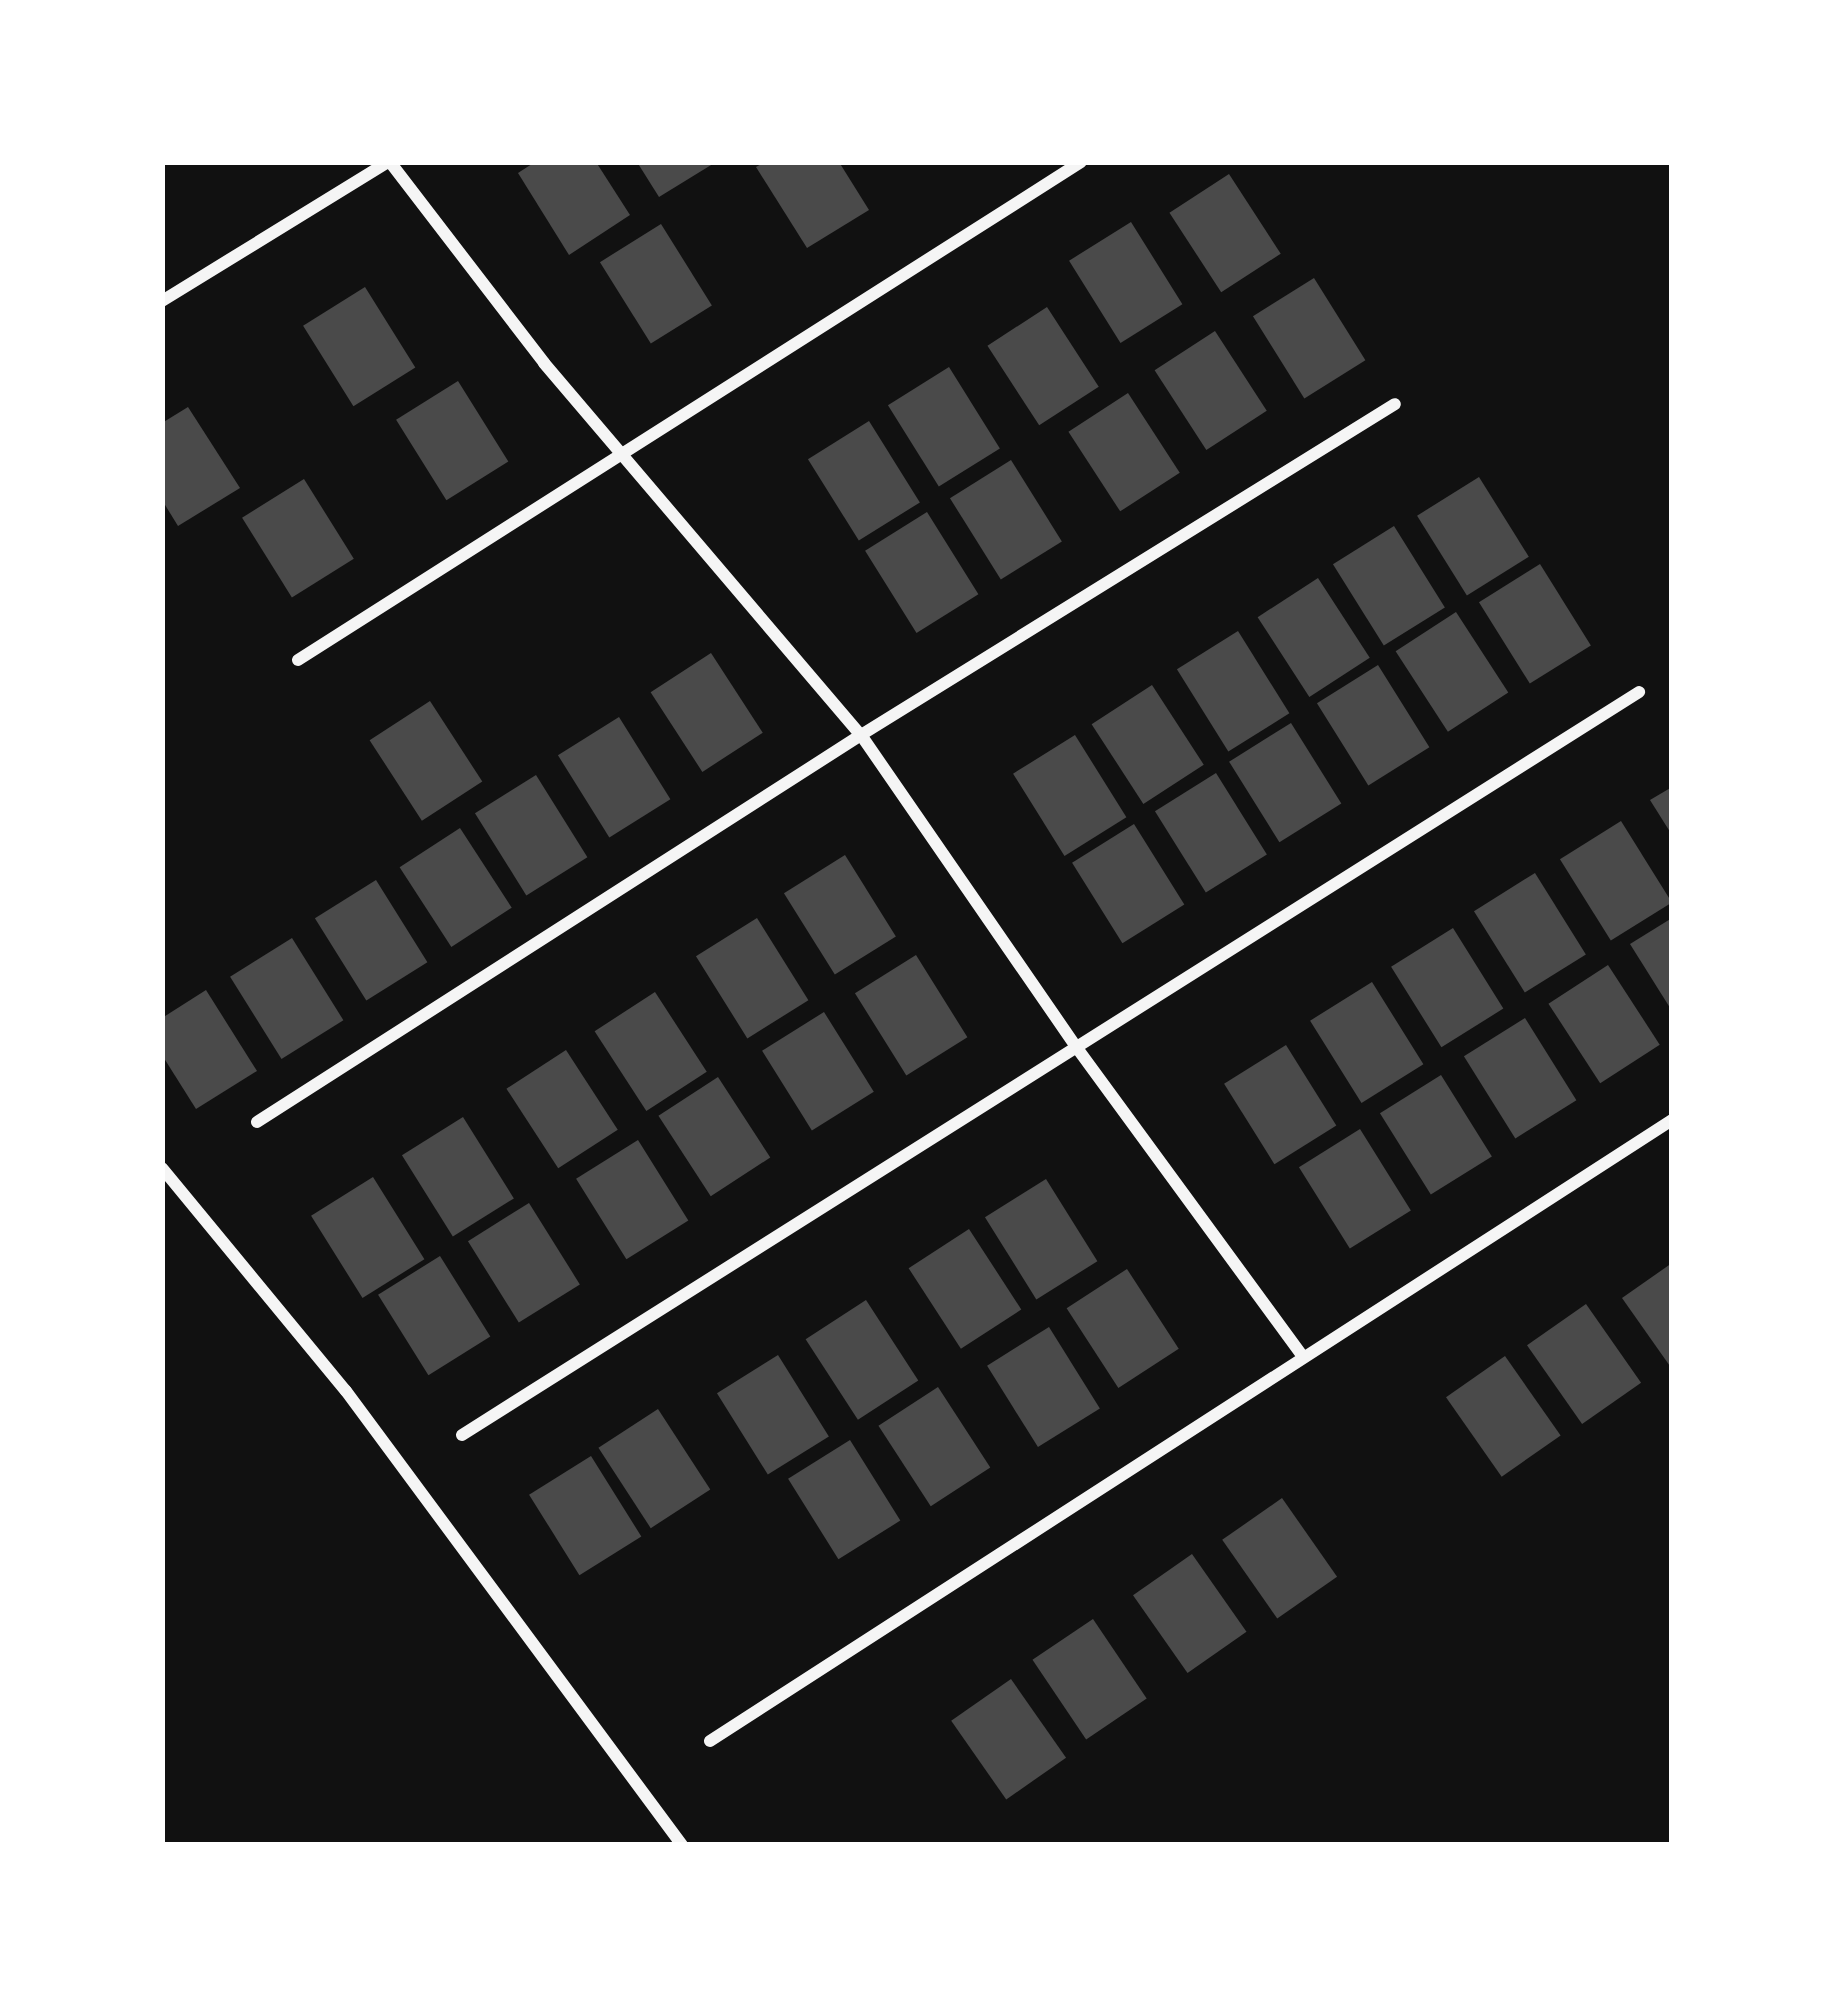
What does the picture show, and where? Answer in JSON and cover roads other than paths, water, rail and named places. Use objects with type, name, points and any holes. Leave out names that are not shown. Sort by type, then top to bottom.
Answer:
[{"type":"street","points":[[162,301],[389,162],[459,257],[861,735],[1077,1048],[1303,1358]]},
{"type":"street","points":[[298,660],[1081,162]]},
{"type":"street","points":[[257,1123],[861,735],[1395,404]]},
{"type":"street","points":[[462,1435],[1639,692]]},
{"type":"street","points":[[710,1741],[1672,1120]]},
{"type":"street","points":[[162,1168],[346,1391],[682,1845]]}]
